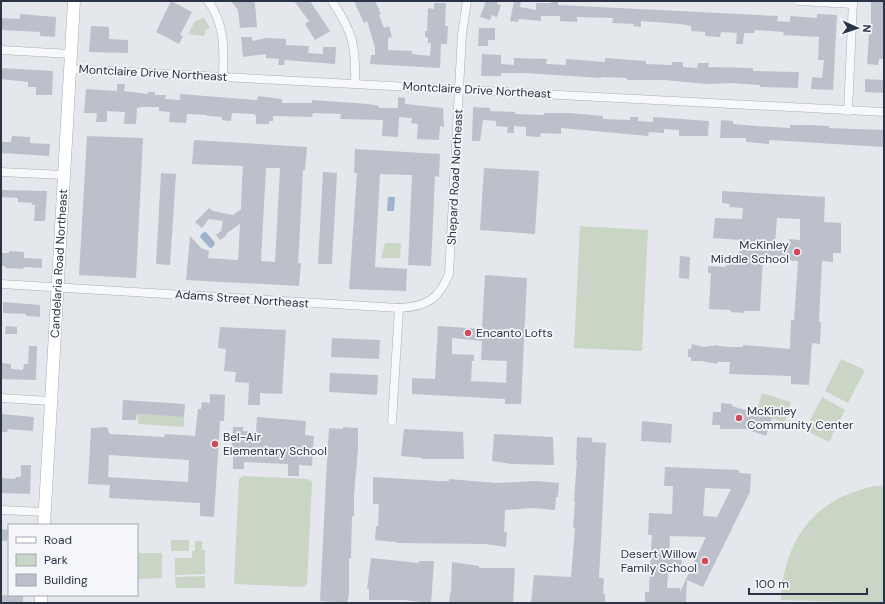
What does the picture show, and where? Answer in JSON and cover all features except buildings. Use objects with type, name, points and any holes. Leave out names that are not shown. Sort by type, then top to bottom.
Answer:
[{"type":"main road","name":"Candelaria Road Northeast","points":[[44,524],[74,1]]},
{"type":"street","points":[[208,1],[222,29],[224,52],[223,76]]},
{"type":"street","points":[[332,1],[346,21],[352,38],[356,56],[354,84]]},
{"type":"street","name":"Shepard Road Northeast","points":[[451,257],[462,34],[466,1]]},
{"type":"street","points":[[798,1],[853,2],[848,111]]},
{"type":"street","name":"Montclaire Drive Northeast","points":[[1,50],[71,54]]},
{"type":"street","name":"Montclaire Drive Northeast","points":[[70,69],[884,112]]},
{"type":"street","points":[[1,172],[64,175]]},
{"type":"street","name":"Adams Street Northeast","points":[[1,284],[399,308],[422,304],[432,300],[440,294],[449,274],[451,257]]},
{"type":"street","points":[[392,421],[399,308]]},
{"type":"street","points":[[1,398],[51,401]]},
{"type":"street","points":[[1,510],[45,512]]},
{"type":"green space","points":[[204,18],[210,28],[206,30],[204,36],[188,34],[195,21]]},
{"type":"green space","points":[[580,226],[648,230],[642,351],[574,348]]},
{"type":"green space","points":[[385,243],[401,243],[400,258],[381,258]]},
{"type":"green space","points":[[841,359],[865,370],[848,403],[825,391]]},
{"type":"green space","points":[[762,393],[791,402],[785,423],[756,413]]},
{"type":"green space","points":[[822,397],[845,410],[829,442],[805,430]]},
{"type":"green space","points":[[138,414],[184,417],[184,427],[138,424]]},
{"type":"green space","points":[[243,476],[308,479],[312,482],[307,584],[304,587],[236,584],[234,582],[239,479]]},
{"type":"green space","points":[[876,486],[884,486],[884,603],[781,600],[786,565],[800,534],[810,521],[822,509],[837,500],[854,492]]},
{"type":"green space","points":[[171,540],[189,540],[189,551],[171,551]]},
{"type":"green space","points":[[195,541],[202,541],[202,550],[205,550],[205,574],[175,575],[175,558],[192,558],[192,551],[195,551]]},
{"type":"green space","points":[[138,553],[162,553],[162,578],[138,579]]},
{"type":"green space","points":[[205,576],[205,588],[176,588],[175,577]]},
{"type":"water","points":[[388,197],[395,197],[394,211],[387,211]]},
{"type":"water","points":[[206,232],[215,243],[213,247],[210,248],[200,237],[202,233]]},
{"type":"place","name":"McKinley Middle School","points":[[797,252]]},
{"type":"place","name":"Encanto Lofts","points":[[468,333]]},
{"type":"place","name":"McKinley Community Center","points":[[739,418]]},
{"type":"place","name":"Bel-Air Elementary School","points":[[215,444]]},
{"type":"place","name":"Desert Willow Family School","points":[[705,561]]}]
